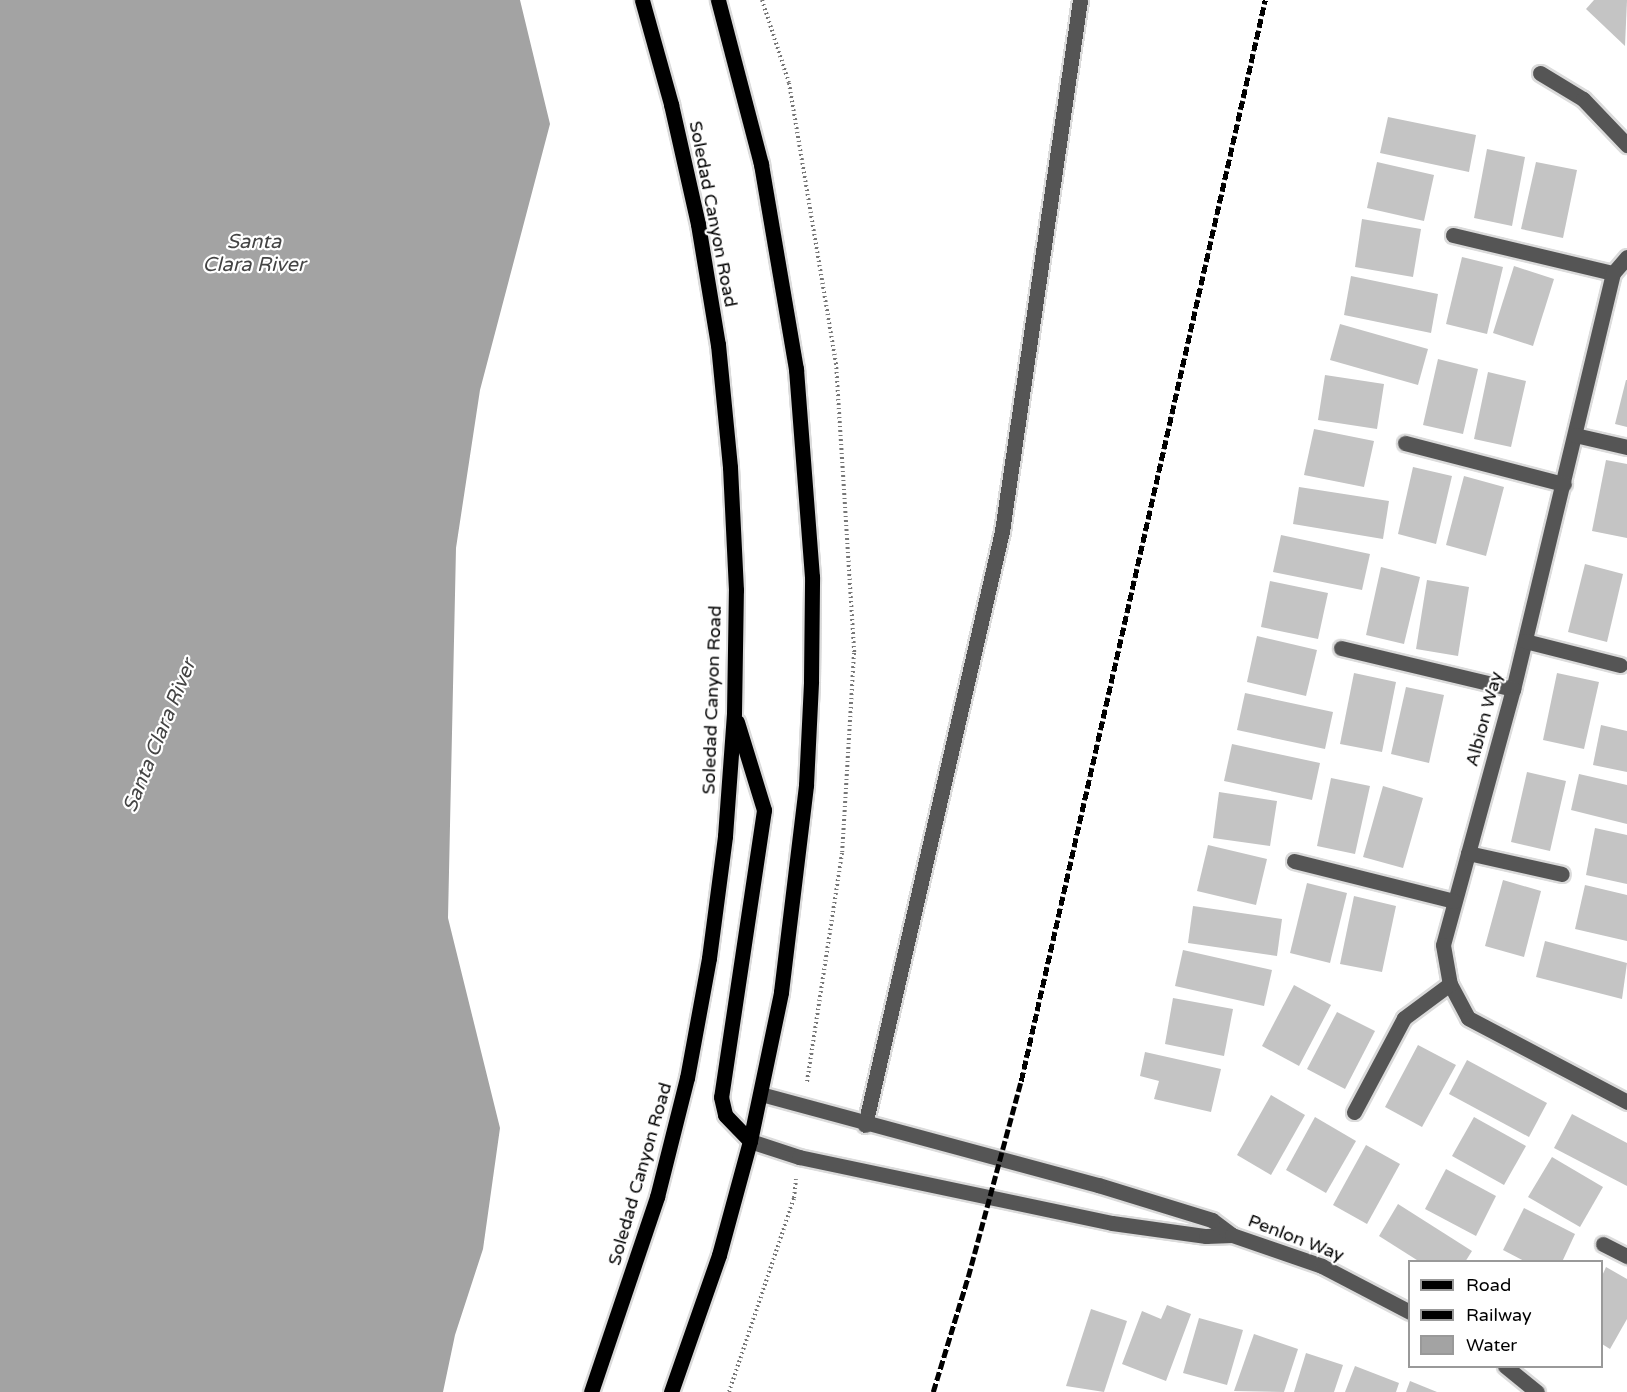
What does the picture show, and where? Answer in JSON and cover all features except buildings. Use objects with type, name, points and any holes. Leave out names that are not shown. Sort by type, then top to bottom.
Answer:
[{"type":"main road","name":"Soledad Canyon Road","points":[[591,1392],[657,1197],[687,1078],[710,958],[725,836],[734,713],[736,590],[731,478],[718,345],[698,224],[671,104],[642,0]]},
{"type":"main road","points":[[671,1392],[718,1255],[761,1094],[781,992],[805,797],[812,577],[805,461],[782,266],[761,164],[718,0]]},
{"type":"main road","points":[[734,713],[764,810],[721,1096],[726,1114],[750,1141]]},
{"type":"street","points":[[865,1125],[1002,531],[1080,0]]},
{"type":"street","points":[[1540,73],[1583,99],[1627,145]]},
{"type":"street","points":[[1453,235],[1613,273]]},
{"type":"street","name":"Albion Way","points":[[1627,256],[1613,273],[1513,689],[1443,945],[1450,984],[1468,1018],[1627,1102]]},
{"type":"street","points":[[1575,435],[1627,447]]},
{"type":"street","points":[[1405,443],[1564,484]]},
{"type":"street","points":[[1525,641],[1620,665]]},
{"type":"street","points":[[1341,648],[1513,689]]},
{"type":"street","points":[[1468,853],[1562,874]]},
{"type":"street","points":[[1294,861],[1454,901]]},
{"type":"street","points":[[1354,1112],[1404,1018],[1450,984]]},
{"type":"street","points":[[761,1094],[865,1125],[1137,1197],[1212,1220],[1232,1235]]},
{"type":"street","points":[[750,1141],[800,1157],[1112,1223],[1206,1236],[1232,1235]]},
{"type":"street","name":"Penlon Way","points":[[1232,1235],[1322,1266],[1408,1311]]},
{"type":"street","points":[[1603,1244],[1627,1256]]},
{"type":"street","points":[[1507,1368],[1537,1392]]},
{"type":"water","name":"Santa Clara River","points":[[0,0],[520,0],[550,124],[480,390],[456,548],[448,918],[500,1128],[483,1249],[455,1335],[443,1392],[0,1392]]},
{"type":"railway","points":[[933,1392],[968,1277],[1021,1081],[1265,0]]}]
